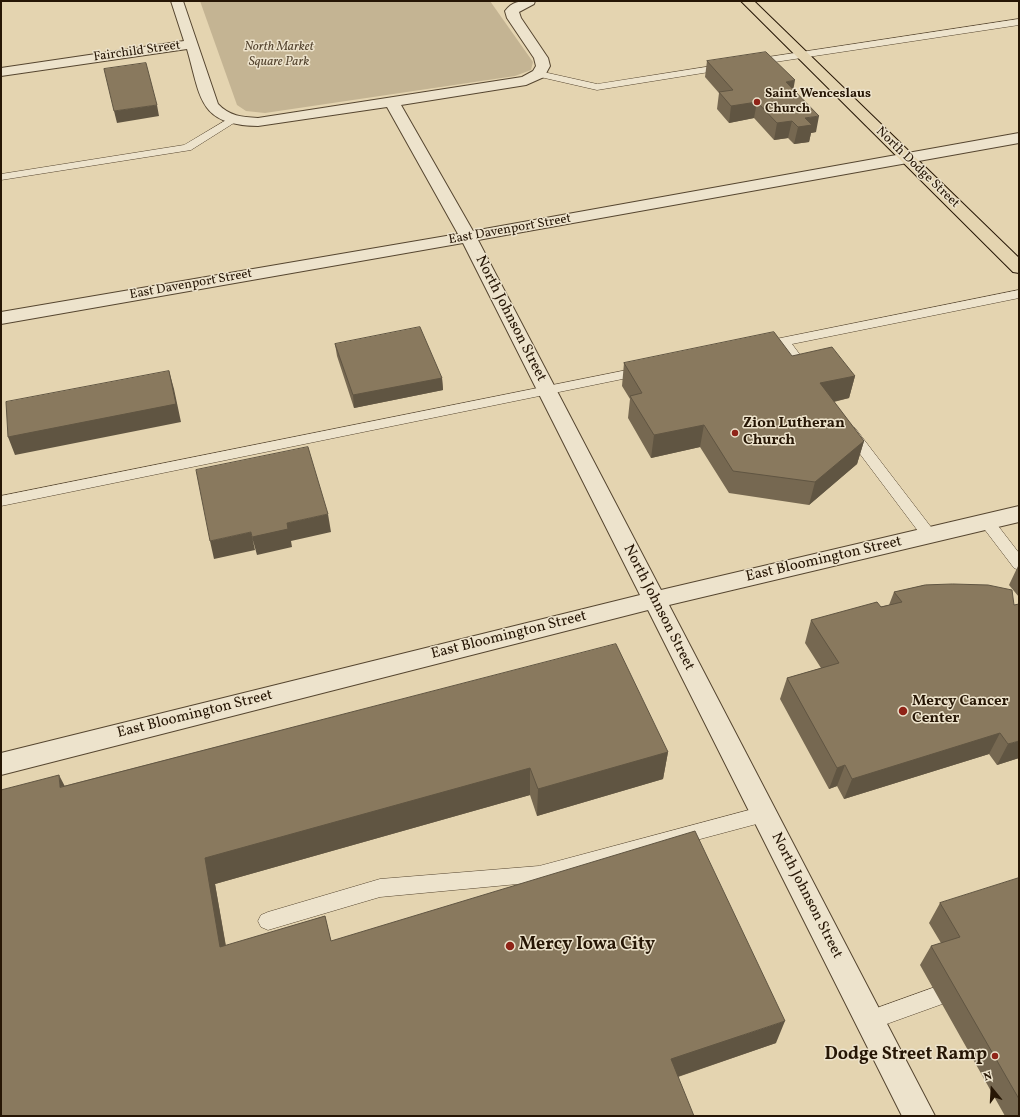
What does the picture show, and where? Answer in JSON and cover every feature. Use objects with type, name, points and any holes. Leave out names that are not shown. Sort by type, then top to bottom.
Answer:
[{"type":"main road","name":"North Dodge Street","points":[[747,1],[905,158],[1019,268]]},
{"type":"street","points":[[177,1],[192,44]]},
{"type":"street","points":[[522,4],[512,11],[514,18],[540,58],[543,66],[539,74]]},
{"type":"street","name":"Fairchild Street","points":[[1,72],[192,44],[211,105],[217,113],[243,122],[258,122],[506,85],[526,81],[539,74]]},
{"type":"street","name":"North Johnson Street","points":[[392,102],[468,237],[919,1116]]},
{"type":"street","name":"East Davenport Street","points":[[1,318],[468,237],[1019,138]]},
{"type":"street","name":"East Bloomington Street","points":[[1,764],[654,600],[1019,514]]},
{"type":"lane","points":[[748,63],[1019,22]]},
{"type":"lane","points":[[539,74],[597,87],[734,66]]},
{"type":"lane","points":[[1,177],[186,148],[233,119]]},
{"type":"lane","points":[[750,349],[1019,294]]},
{"type":"lane","points":[[784,342],[813,380]]},
{"type":"lane","points":[[1,501],[652,368]]},
{"type":"lane","points":[[841,418],[929,536]]},
{"type":"lane","points":[[987,522],[1019,564]]},
{"type":"lane","points":[[268,921],[380,888],[539,874],[764,814]]},
{"type":"lane","points":[[870,1020],[938,996]]},
{"type":"green space","name":"North Market Square Park","points":[[200,1],[490,1],[533,62],[531,70],[515,76],[265,113],[246,111],[237,105]]},
{"type":"building","points":[[766,52],[795,80],[786,82],[819,116],[805,118],[812,125],[798,127],[792,121],[777,123],[757,102],[731,106],[719,92],[733,90],[707,61]]},
{"type":"building","points":[[146,63],[157,105],[114,111],[104,69]]},
{"type":"building","points":[[420,327],[442,378],[353,395],[335,344]]},
{"type":"building","name":"Zion Lutheran Church","points":[[774,332],[792,356],[832,347],[855,376],[820,383],[864,441],[815,482],[733,471],[704,425],[654,435],[630,396],[642,393],[624,363]]},
{"type":"building","points":[[169,371],[176,404],[8,437],[6,402]]},
{"type":"building","points":[[308,447],[328,514],[287,523],[288,529],[252,537],[251,532],[210,541],[196,470]]},
{"type":"building","name":"Mercy Cancer Center","points":[[925,585],[988,585],[1012,590],[1014,605],[1019,604],[1019,741],[1008,744],[1000,733],[852,779],[845,765],[837,768],[787,678],[839,663],[811,620],[877,602],[881,607],[902,602],[894,592]]},
{"type":"building","points":[[616,644],[668,752],[538,789],[530,768],[205,858],[220,947],[325,916],[331,941],[695,831],[785,1021],[671,1059],[694,1116],[1,1116],[1,790],[59,775],[60,787]]},
{"type":"building","name":"Dodge Street Ramp","points":[[1019,878],[1019,1099],[931,946],[960,937],[940,903]]},
{"type":"place","name":"Saint Wenceslaus Church","points":[[757,102]]},
{"type":"place","name":"Zion Lutheran Church","points":[[735,433]]},
{"type":"place","name":"Mercy Cancer Center","points":[[903,711]]},
{"type":"place","name":"Mercy Iowa City","points":[[510,946]]},
{"type":"place","name":"Dodge Street Ramp","points":[[995,1056]]}]
